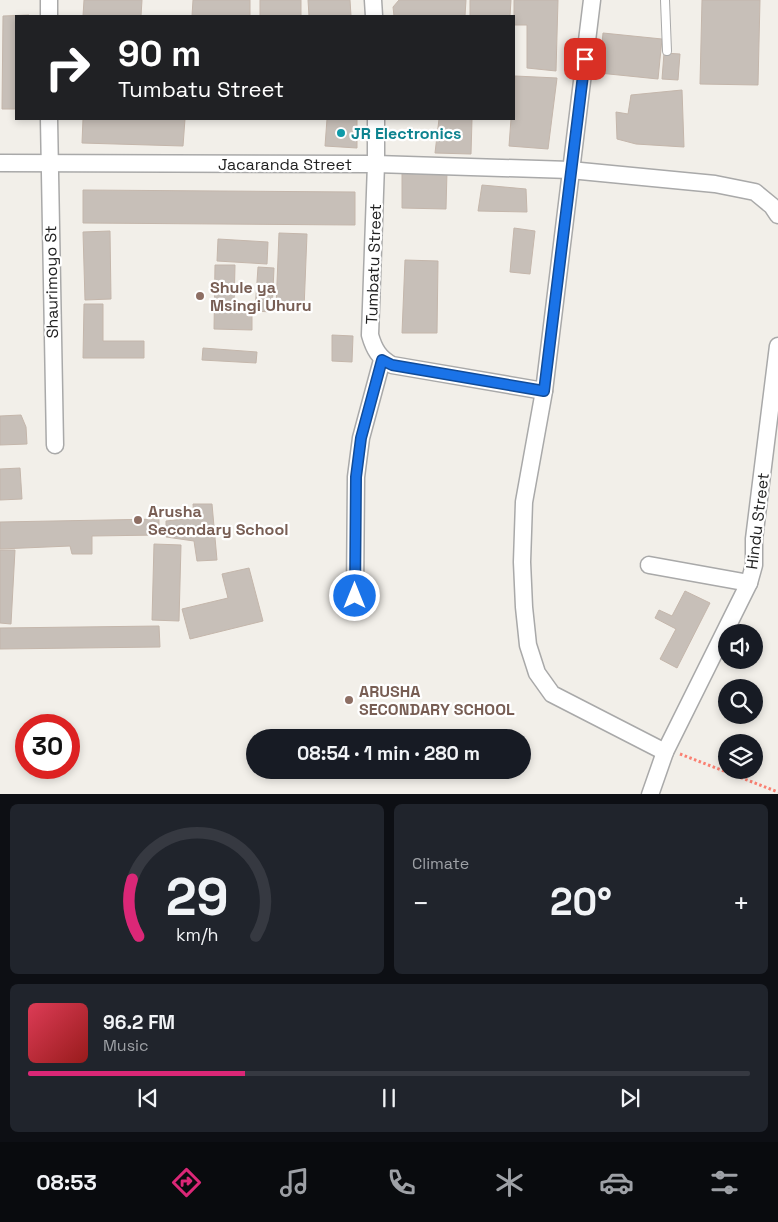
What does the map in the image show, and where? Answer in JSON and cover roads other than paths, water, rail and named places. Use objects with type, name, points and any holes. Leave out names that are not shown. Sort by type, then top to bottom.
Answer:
[{"type":"street","points":[[49,0],[49,15]]},
{"type":"street","points":[[373,0],[374,15]]},
{"type":"street","points":[[592,0],[544,391],[524,502],[522,562],[524,607],[528,645],[537,674],[552,694],[666,750]]},
{"type":"street","name":"Shaurimoyo St","points":[[49,120],[55,445]]},
{"type":"street","name":"Tumbatu Street","points":[[376,120],[370,335],[374,349],[382,360]]},
{"type":"street","name":"Jacaranda Street","points":[[0,163],[376,164],[570,170]]},
{"type":"street","points":[[570,170],[715,184],[755,192],[772,206],[778,215]]},
{"type":"street","name":"Hindu Street","points":[[650,794],[666,750],[748,583],[754,564],[754,539],[778,346]]},
{"type":"street","points":[[355,596],[356,477],[361,438],[382,360],[392,365],[544,391]]},
{"type":"street","points":[[650,565],[748,583]]},
{"type":"lane","points":[[665,0],[667,51]]},
{"type":"place","name":"JR Electronics","points":[[341,133]]},
{"type":"place","name":"Shule ya Msingi Uhuru","points":[[200,296]]},
{"type":"place","name":"Arusha Secondary School","points":[[138,520]]},
{"type":"place","name":"ARUSHA SECONDARY SCHOOL","points":[[349,700]]}]
